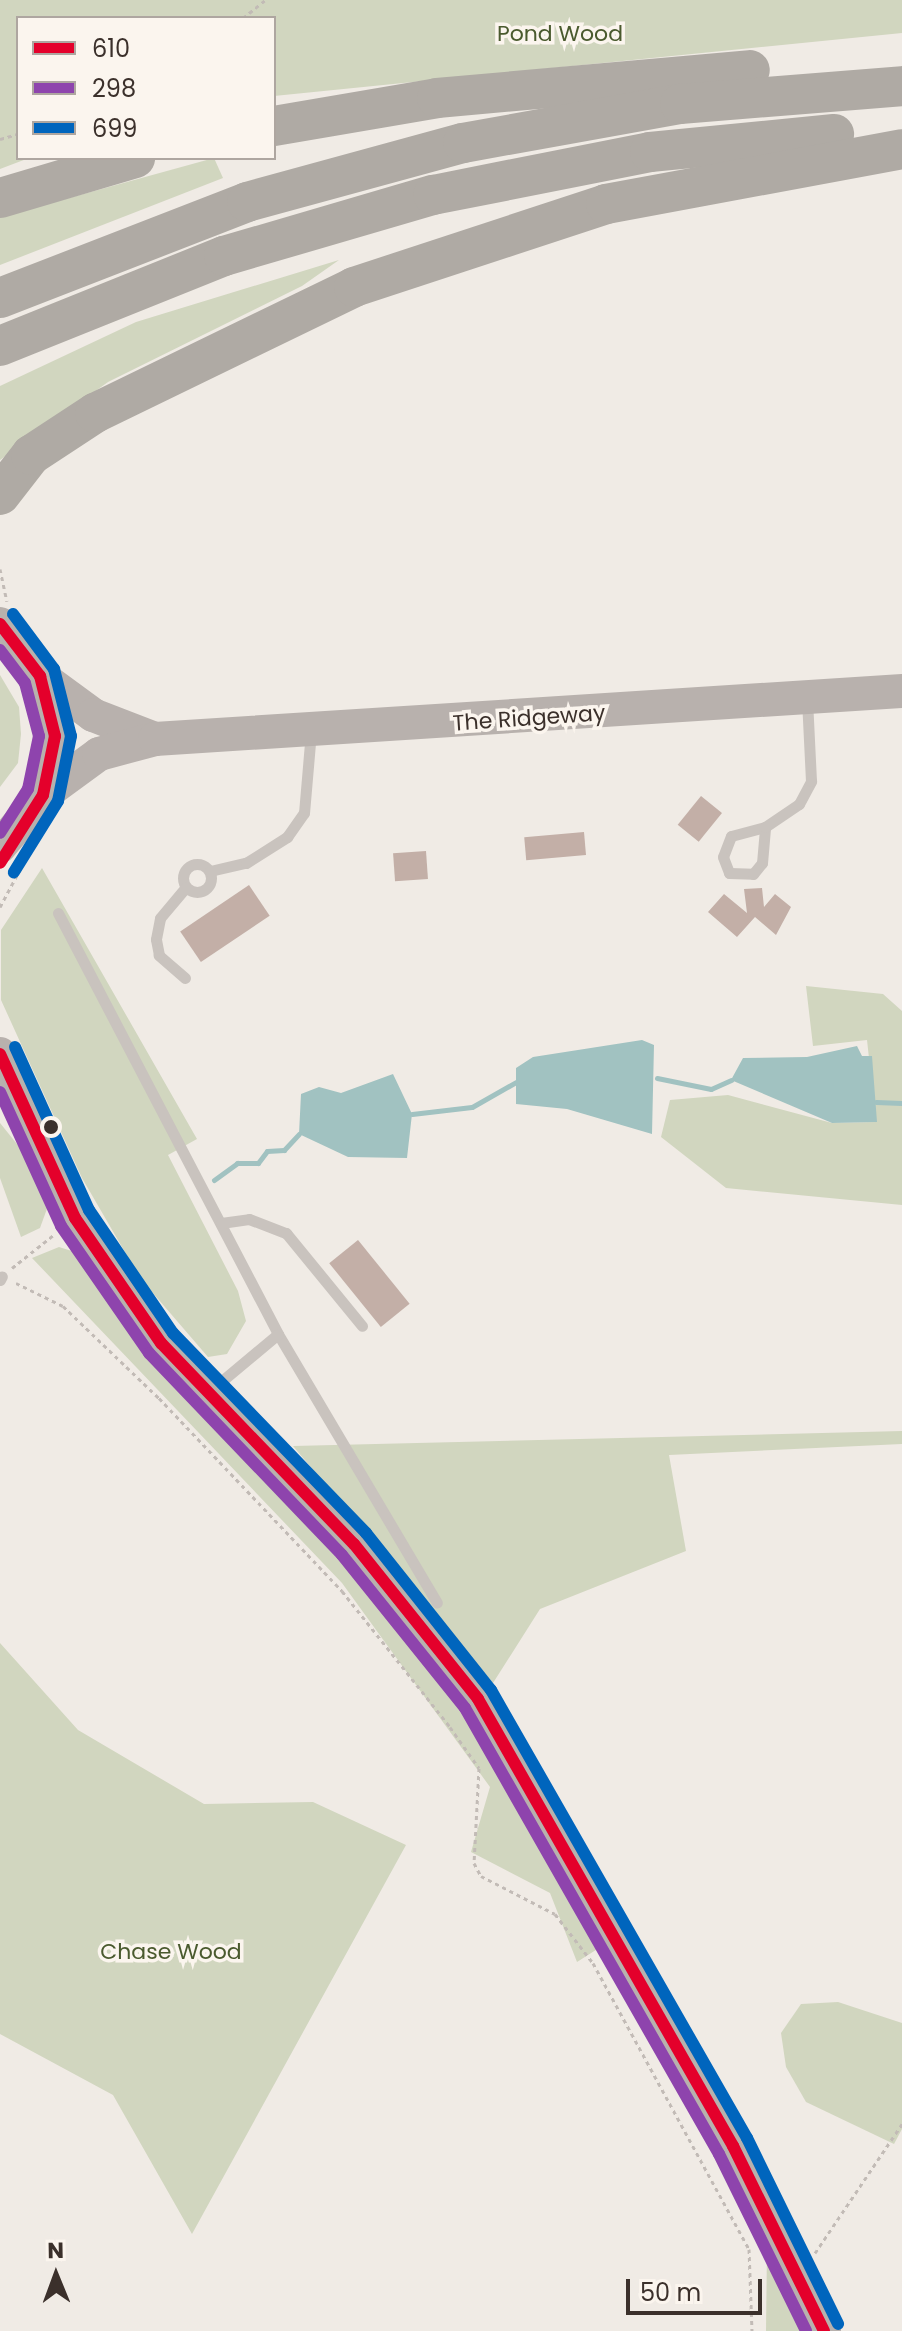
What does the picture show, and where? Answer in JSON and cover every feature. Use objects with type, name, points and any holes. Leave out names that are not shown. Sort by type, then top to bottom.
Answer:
[{"type":"highway","points":[[276,126],[587,82],[796,67],[902,75]]},
{"type":"highway","points":[[0,298],[247,202],[463,143],[680,104],[902,86]]},
{"type":"highway","points":[[0,346],[224,256],[433,195],[650,152],[902,130]]},
{"type":"highway","points":[[0,495],[31,455],[95,413],[354,287],[606,204],[766,168],[902,149]]},
{"type":"highway","points":[[0,198],[128,160]]},
{"type":"main road","points":[[0,624],[40,676],[55,736],[43,795],[12,847]]},
{"type":"main road","name":"The Ridgeway","points":[[40,676],[93,715],[155,739]]},
{"type":"main road","name":"The Ridgeway","points":[[43,795],[99,754],[155,739],[902,691]]},
{"type":"main road","points":[[0,1054],[75,1218],[161,1343],[412,1609],[478,1699],[797,2269],[824,2331]]},
{"type":"lane","points":[[765,827],[762,863],[740,878],[729,873],[723,857],[731,836],[765,827],[799,804],[811,781],[807,699]]},
{"type":"lane","points":[[185,978],[159,955],[156,939],[160,918],[186,887],[189,866],[210,871],[246,863],[287,837],[304,813],[311,730]]},
{"type":"lane","points":[[186,887],[206,889],[210,871]]},
{"type":"lane","points":[[58,913],[278,1334],[437,1603]]},
{"type":"lane","points":[[221,1223],[249,1219],[286,1233],[362,1326]]},
{"type":"lane","points":[[208,1393],[278,1334]]},
{"type":"path","points":[[245,16],[265,0]]},
{"type":"path","points":[[0,907],[12,847]]},
{"type":"path","points":[[75,1218],[1,1278],[63,1306],[159,1398],[342,1591],[450,1727],[479,1768],[474,1863],[481,1876],[555,1914],[593,1963],[749,2249],[752,2331]]},
{"type":"path","points":[[797,2269],[830,2241],[902,2124]]},
{"type":"green space","name":"Pond Wood","points":[[0,0],[902,0],[902,33],[276,96],[276,16],[16,16],[16,160],[24,160],[0,169]]},
{"type":"green space","points":[[207,160],[215,160],[223,178],[0,265],[0,217]]},
{"type":"green space","points":[[339,260],[302,286],[108,382],[0,460],[0,386],[136,322]]},
{"type":"green space","points":[[0,675],[19,707],[21,734],[18,763],[0,787]]},
{"type":"green space","points":[[42,868],[197,1139],[168,1155],[238,1291],[246,1321],[227,1354],[208,1357],[140,1278],[82,1178],[1,1000],[1,930]]},
{"type":"green space","points":[[806,986],[883,994],[902,1011],[902,1205],[726,1188],[661,1137],[670,1100],[728,1095],[832,1123],[876,1122],[867,1040],[813,1046]]},
{"type":"green space","points":[[0,1123],[25,1154],[48,1206],[40,1228],[21,1237],[0,1178]]},
{"type":"green space","points":[[59,1247],[78,1253],[127,1320],[415,1632],[465,1704],[599,1948],[577,1962],[550,1893],[471,1852],[490,1787],[342,1583],[32,1258]]},
{"type":"green space","points":[[902,1431],[902,1444],[669,1455],[686,1551],[540,1609],[493,1683],[293,1446]]},
{"type":"green space","name":"Chase Wood","points":[[0,1643],[78,1730],[204,1804],[313,1802],[406,1845],[192,2234],[113,2095],[0,2034]]},
{"type":"green space","points":[[838,2002],[902,2023],[902,2129],[894,2144],[806,2102],[786,2067],[781,2033],[801,2004]]},
{"type":"green space","points":[[767,2247],[785,2280],[803,2331],[766,2331]]},
{"type":"water","points":[[642,1040],[654,1045],[652,1134],[567,1109],[516,1104],[516,1068],[533,1057]]},
{"type":"water","points":[[857,1046],[862,1056],[872,1056],[877,1122],[832,1123],[731,1080],[743,1058],[807,1057]]},
{"type":"water","points":[[393,1074],[412,1114],[407,1158],[348,1157],[299,1134],[301,1094],[319,1087],[341,1093]]},
{"type":"building","points":[[701,796],[722,813],[699,842],[678,825]]},
{"type":"building","points":[[584,832],[586,855],[526,860],[524,837]]},
{"type":"building","points":[[426,851],[428,879],[395,881],[393,853]]},
{"type":"building","points":[[249,885],[270,916],[201,962],[180,931]]},
{"type":"building","points":[[762,888],[764,907],[775,894],[791,907],[776,935],[755,917],[737,937],[708,912],[724,894],[747,913],[744,889]]},
{"type":"building","points":[[358,1240],[410,1304],[381,1327],[329,1263]]},
{"type":"waterway","points":[[657,1078],[711,1089],[731,1080]]},
{"type":"waterway","points":[[412,1114],[472,1107],[516,1082]]},
{"type":"waterway","points":[[876,1102],[902,1103]]},
{"type":"waterway","points":[[214,1180],[237,1163],[258,1163],[267,1151],[284,1150],[299,1134]]},
{"type":"transit line","name":"699","points":[[13,614],[54,669],[71,736],[58,801],[14,872]]},
{"type":"transit line","name":"610","points":[[0,624],[40,676],[55,736],[43,795],[0,863]]},
{"type":"transit line","name":"298","points":[[0,650],[25,683],[39,736],[28,789],[0,833]]},
{"type":"transit line","name":"699","points":[[15,1047],[89,1210],[173,1333],[366,1533],[491,1690],[747,2138],[838,2324]]},
{"type":"transit line","name":"610","points":[[0,1054],[75,1218],[161,1343],[354,1544],[478,1699],[733,2146],[824,2331]]},
{"type":"transit line","name":"298","points":[[0,1092],[61,1226],[149,1353],[342,1555],[465,1708],[719,2154],[806,2331]]}]
